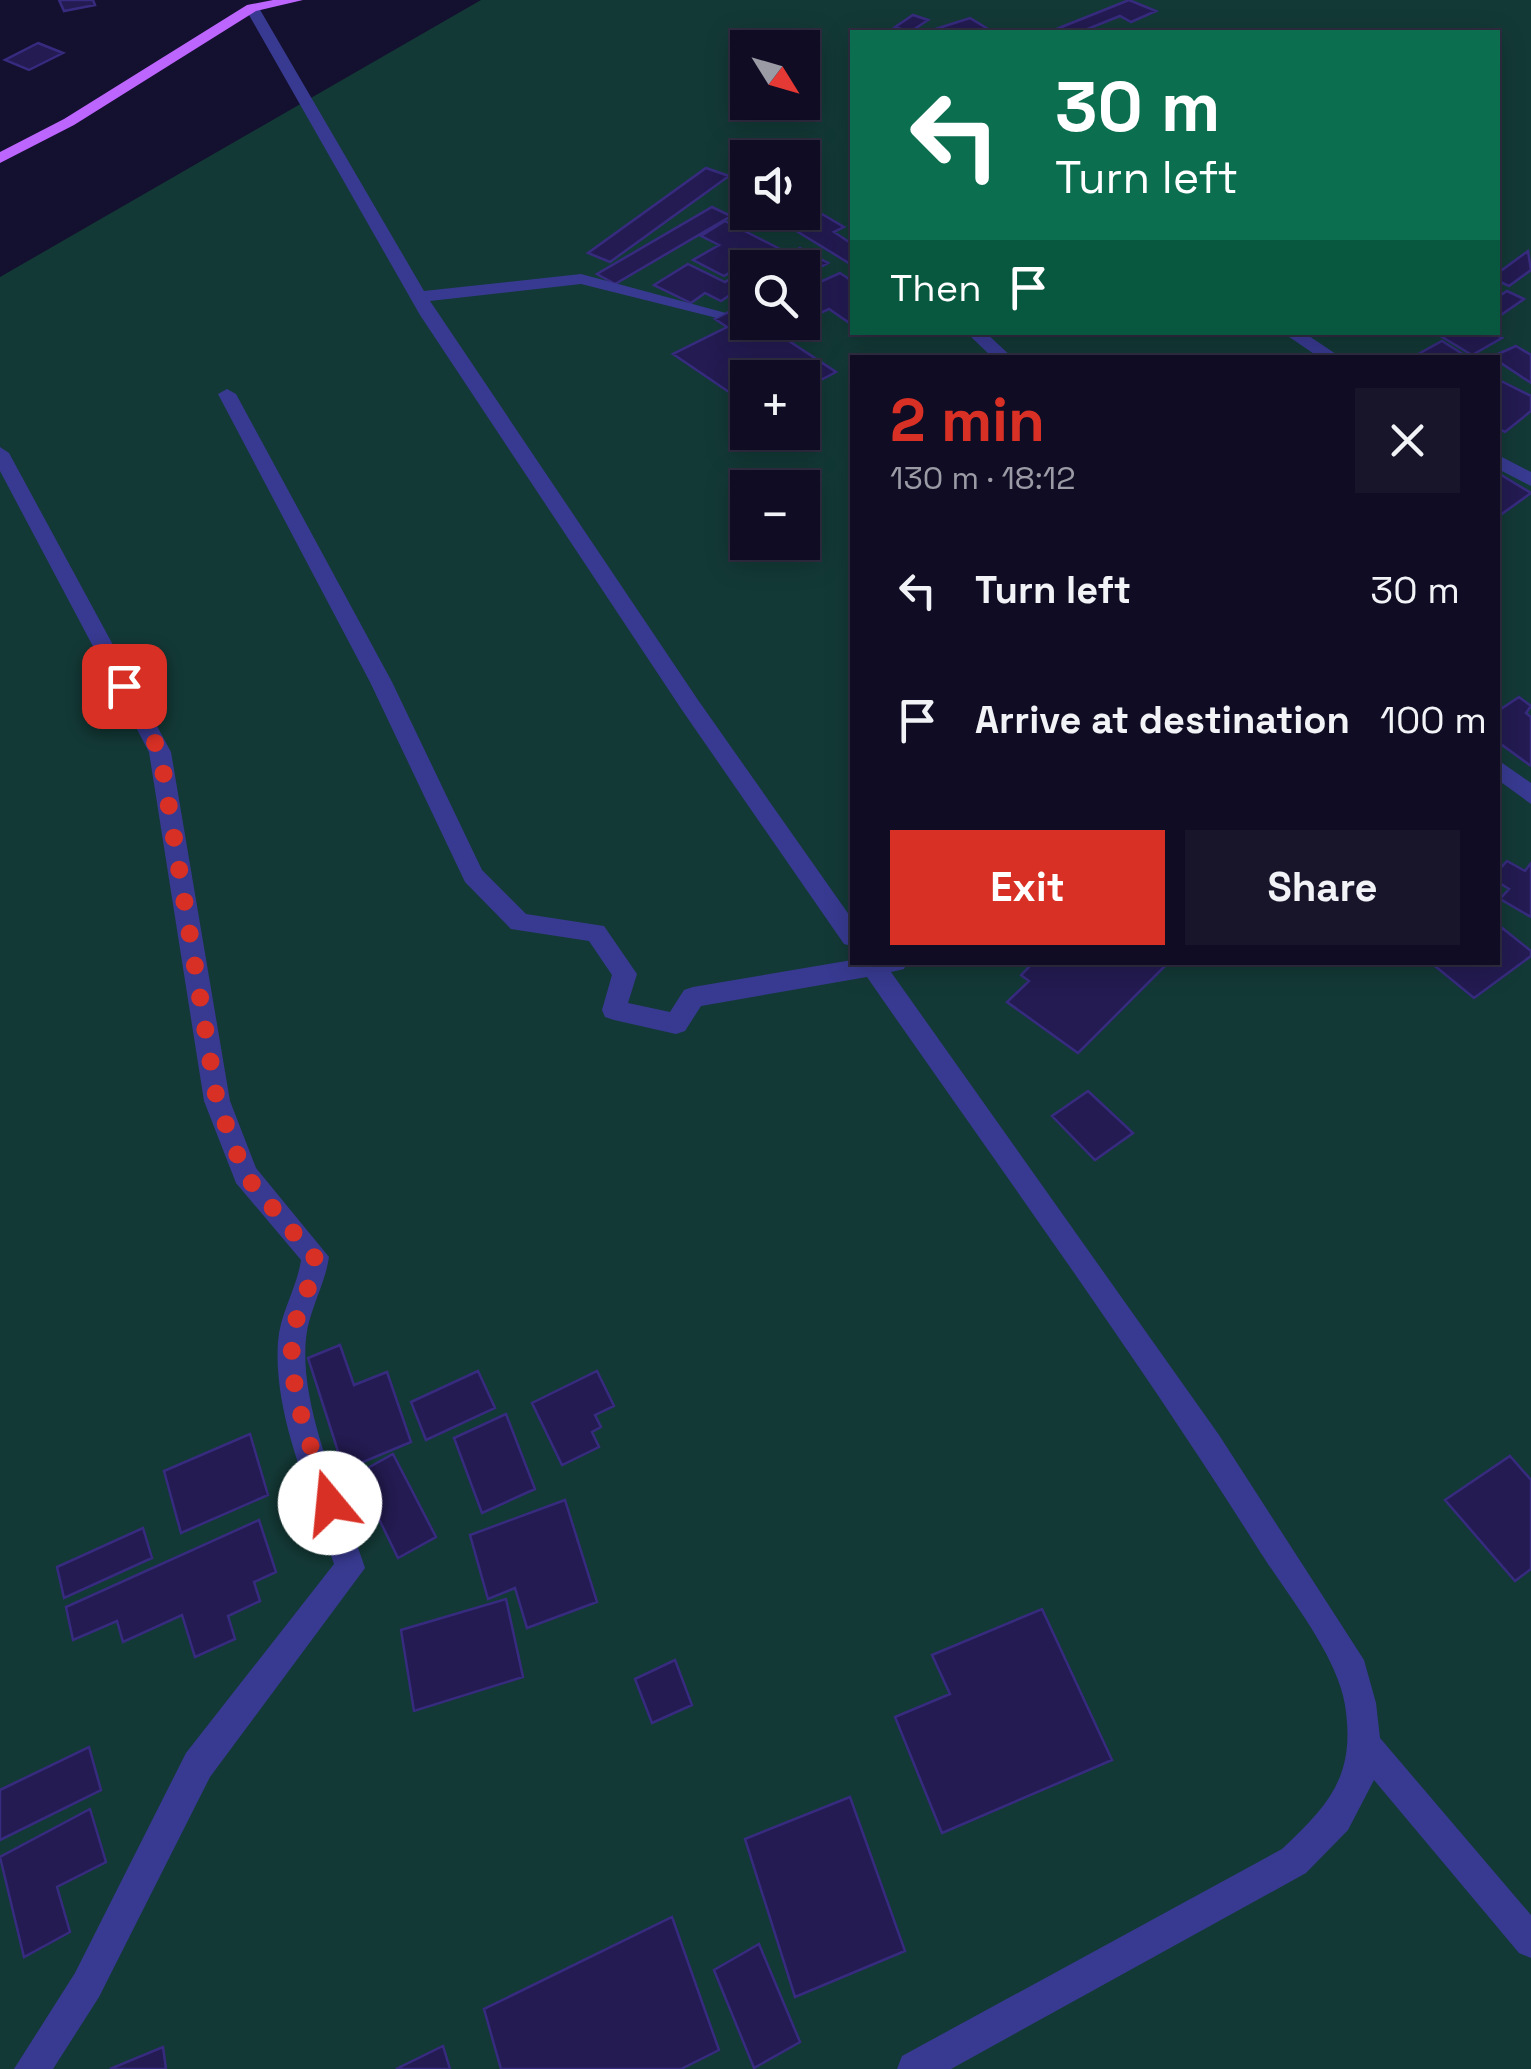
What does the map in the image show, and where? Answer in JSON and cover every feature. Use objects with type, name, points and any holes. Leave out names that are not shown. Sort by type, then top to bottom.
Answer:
[{"type":"main road","points":[[0,158],[69,122],[252,8],[296,0]]},
{"type":"street","points":[[252,8],[420,298],[690,705],[850,934]]},
{"type":"street","points":[[420,298],[580,278],[717,313]]},
{"type":"street","points":[[977,335],[1001,355]]},
{"type":"street","points":[[1295,335],[1328,355]]},
{"type":"street","points":[[227,394],[381,682],[473,876],[519,922],[596,932],[625,974],[614,1010],[676,1024],[692,997],[868,965]]},
{"type":"street","points":[[0,453],[160,752],[217,1101],[245,1175],[315,1258],[314,1276],[292,1339],[299,1405],[350,1568],[198,1765],[86,1985],[32,2069]]},
{"type":"street","points":[[1500,461],[1531,480]]},
{"type":"street","points":[[1500,770],[1531,796]]},
{"type":"street","points":[[880,965],[1209,1445],[1353,1671],[1362,1705],[1366,1746],[1357,1786],[1334,1825],[1294,1861],[915,2069]]},
{"type":"street","points":[[1366,1746],[1531,1942]]},
{"type":"green space","points":[[481,0],[1531,0],[1531,2069],[0,2069],[0,277]]},
{"type":"building","points":[[59,0],[93,0],[95,5],[64,11]]},
{"type":"building","points":[[1129,0],[1156,11],[1131,22],[1120,16],[1085,30],[1054,30]]},
{"type":"building","points":[[913,15],[928,20],[913,30],[895,27]]},
{"type":"building","points":[[970,18],[990,30],[932,30]]},
{"type":"building","points":[[38,43],[63,53],[29,70],[5,60]]},
{"type":"building","points":[[706,168],[729,176],[610,262],[588,253]]},
{"type":"building","points":[[712,207],[730,216],[615,284],[597,274]]},
{"type":"building","points":[[820,213],[844,227],[834,232],[850,243],[850,264],[795,230],[820,230]]},
{"type":"building","points":[[725,221],[730,224],[730,230],[743,230],[782,250],[730,250],[730,272],[724,276],[693,260],[719,245],[701,236]]},
{"type":"building","points":[[1528,251],[1531,270],[1509,286],[1500,282],[1500,272]]},
{"type":"building","points":[[688,264],[725,282],[730,279],[730,295],[721,301],[705,293],[691,303],[654,285]]},
{"type":"building","points":[[840,273],[850,280],[850,321],[829,309],[820,313],[820,282]]},
{"type":"building","points":[[1507,291],[1524,299],[1500,316],[1500,296]]},
{"type":"building","points":[[730,312],[730,340],[787,340],[818,360],[730,360],[730,393],[673,354],[727,327],[715,319]]},
{"type":"building","points":[[1439,335],[1502,338],[1472,355]]},
{"type":"building","points":[[1442,341],[1464,355],[1416,355]]},
{"type":"building","points":[[1516,346],[1531,355],[1531,383],[1500,362],[1500,355],[1496,355]]},
{"type":"building","points":[[820,361],[836,372],[820,380]]},
{"type":"building","points":[[1500,380],[1531,396],[1531,411],[1505,432],[1500,429]]},
{"type":"building","points":[[1500,474],[1531,493],[1500,515]]},
{"type":"building","points":[[1519,697],[1531,706],[1526,713],[1531,717],[1531,766],[1500,743],[1500,710]]},
{"type":"building","points":[[1507,861],[1525,871],[1531,863],[1531,917],[1500,899],[1509,889],[1500,883],[1500,869]]},
{"type":"building","points":[[1501,927],[1531,951],[1531,956],[1474,998],[1434,965],[1500,965]]},
{"type":"building","points":[[1031,965],[1166,965],[1078,1053],[1007,1002],[1029,981],[1021,975]]},
{"type":"building","points":[[1088,1091],[1133,1133],[1095,1160],[1052,1116]]},
{"type":"building","points":[[340,1345],[354,1385],[387,1372],[411,1442],[344,1470],[308,1358]]},
{"type":"building","points":[[478,1371],[495,1408],[426,1440],[411,1402]]},
{"type":"building","points":[[597,1371],[614,1406],[595,1415],[601,1427],[592,1432],[599,1447],[562,1465],[532,1403]]},
{"type":"building","points":[[506,1414],[535,1489],[482,1513],[454,1438]]},
{"type":"building","points":[[250,1434],[268,1495],[181,1533],[164,1471]]},
{"type":"building","points":[[393,1454],[436,1537],[398,1558],[357,1474]]},
{"type":"building","points":[[1510,1456],[1531,1480],[1531,1569],[1515,1581],[1445,1500]]},
{"type":"building","points":[[565,1500],[597,1602],[527,1628],[515,1588],[488,1599],[470,1535]]},
{"type":"building","points":[[259,1520],[276,1572],[254,1582],[260,1601],[228,1616],[235,1639],[195,1657],[182,1615],[123,1642],[117,1621],[73,1640],[66,1607]]},
{"type":"building","points":[[143,1528],[152,1558],[64,1598],[57,1567]]},
{"type":"building","points":[[506,1599],[523,1677],[414,1711],[401,1630]]},
{"type":"building","points":[[1042,1609],[1112,1760],[942,1833],[895,1717],[950,1694],[932,1655]]},
{"type":"building","points":[[675,1660],[692,1705],[652,1723],[635,1679]]},
{"type":"building","points":[[89,1747],[101,1790],[0,1840],[0,1790]]},
{"type":"building","points":[[850,1797],[905,1951],[795,1997],[745,1839]]},
{"type":"building","points":[[90,1809],[106,1862],[57,1887],[70,1932],[24,1957],[0,1857]]},
{"type":"building","points":[[672,1917],[719,2050],[681,2069],[501,2069],[484,2009]]},
{"type":"building","points":[[759,1944],[800,2042],[754,2068],[714,1970]]},
{"type":"building","points":[[443,2046],[450,2069],[396,2069]]},
{"type":"building","points":[[163,2047],[166,2069],[110,2069]]},
{"type":"route","points":[[124,686],[160,752],[217,1101],[245,1175],[315,1258],[314,1276],[292,1339],[299,1405],[330,1503]]}]
